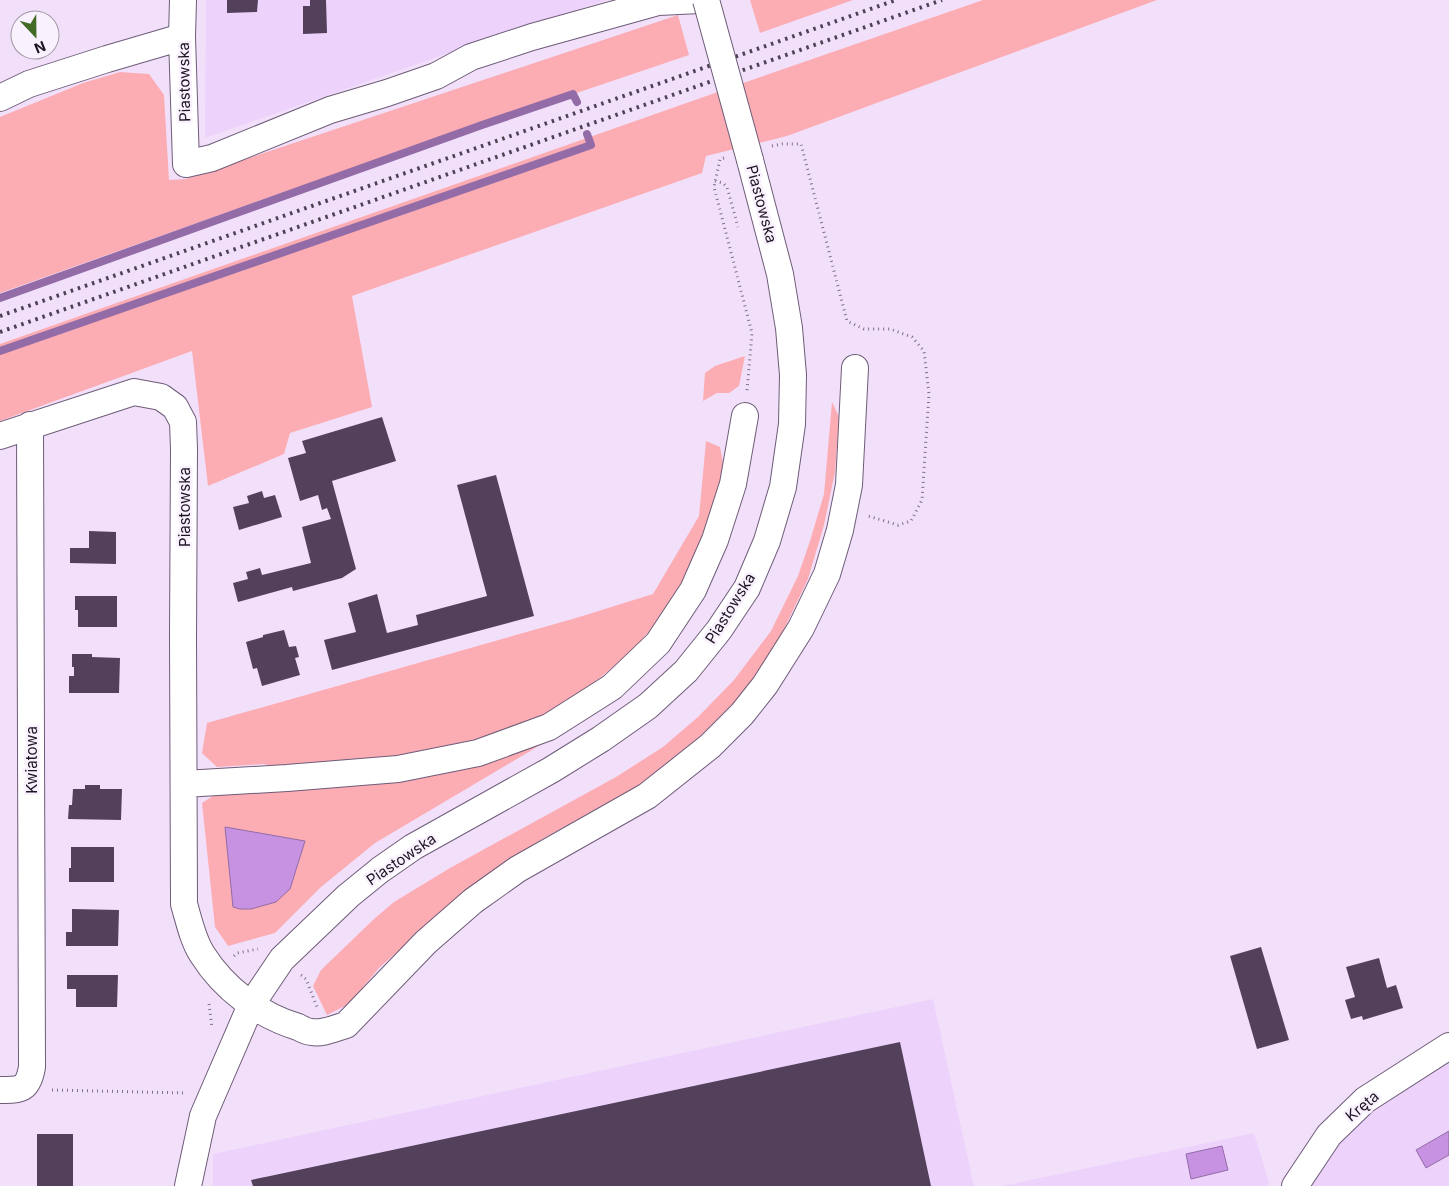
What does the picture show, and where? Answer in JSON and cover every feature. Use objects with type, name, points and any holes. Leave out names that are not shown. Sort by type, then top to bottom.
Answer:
[{"type":"street","name":"Piastowska","points":[[183,0],[182,37],[186,164],[212,158],[330,110],[436,76],[471,57],[532,37],[659,1]]},
{"type":"street","points":[[659,1],[700,0]]},
{"type":"street","name":"Piastowska","points":[[188,1186],[203,1116],[251,1005],[282,959],[348,896],[413,847],[552,770],[648,706],[686,671],[719,630],[747,588],[768,541],[783,487],[792,424],[793,375],[789,328],[780,274],[706,0]]},
{"type":"street","points":[[0,98],[29,84],[182,37]]},
{"type":"street","points":[[251,1005],[280,1022],[313,1033],[328,1031],[346,1025],[426,942],[472,901],[518,869],[647,796],[710,746],[742,714],[765,685],[801,628],[827,574],[840,530],[849,484],[855,368]]},
{"type":"street","name":"Piastowska","points":[[30,425],[134,392],[161,397],[175,407],[183,422],[184,904],[190,928],[201,953],[218,976],[251,1005]]},
{"type":"street","points":[[184,784],[398,769],[478,753],[549,727],[612,687],[658,643],[693,590],[714,540],[733,484],[745,416]]},
{"type":"street","points":[[0,436],[30,425]]},
{"type":"street","name":"Kwiatowa","points":[[10,1090],[27,1084],[32,1067],[30,425]]},
{"type":"street","name":"Kręta","points":[[1295,1186],[1329,1135],[1365,1100],[1449,1046]]},
{"type":"path","points":[[745,416],[752,333],[714,186],[715,181],[720,159],[748,155],[782,144],[801,144],[846,321],[864,329],[890,329],[905,334],[912,337],[924,351],[929,394],[922,500],[911,522],[898,525],[844,510]]},
{"type":"path","points":[[715,181],[727,187],[739,231]]},
{"type":"path","points":[[299,974],[306,979],[313,1000],[328,1031]]},
{"type":"path","points":[[10,1090],[188,1093]]},
{"type":"shaded area","points":[[206,0],[607,0],[532,24],[205,138]]},
{"type":"shaded area","points":[[750,0],[853,0],[760,33]]},
{"type":"shaded area","points":[[983,0],[1157,0],[787,136],[706,156],[702,173],[352,296],[372,407],[290,433],[284,454],[208,486],[192,351],[0,421],[0,344]]},
{"type":"shaded area","points":[[678,15],[689,55],[281,193],[0,293],[0,117],[83,83],[120,72],[149,74],[164,95],[169,180],[186,179]]},
{"type":"shaded area","points":[[745,356],[739,386],[729,393],[717,393],[703,401],[705,373],[715,366]]},
{"type":"shaded area","points":[[832,402],[839,417],[835,472],[824,525],[808,579],[777,644],[741,695],[708,735],[656,776],[542,839],[484,878],[379,968],[349,1004],[327,1015],[313,986],[321,970],[394,902],[450,868],[616,777],[663,747],[698,717],[734,680],[771,631],[798,576],[824,494]]},
{"type":"shaded area","points":[[706,441],[720,447],[724,468],[716,521],[674,602],[633,650],[568,705],[504,737],[450,752],[286,771],[264,764],[217,767],[202,753],[207,723],[576,618],[653,594],[699,516]]},
{"type":"shaded area","points":[[596,706],[532,750],[375,843],[321,887],[275,933],[228,946],[215,927],[202,803],[216,794],[423,774]]},
{"type":"shaded area","points":[[225,827],[305,841],[290,889],[276,902],[251,909],[233,907]]},
{"type":"shaded area","points":[[933,999],[974,1186],[213,1186],[213,1154]]},
{"type":"shaded area","points":[[1449,1057],[1449,1186],[1311,1186],[1359,1117]]},
{"type":"shaded area","points":[[1449,1131],[1449,1155],[1426,1168],[1416,1150]]},
{"type":"shaded area","points":[[1254,1133],[1269,1182],[1267,1186],[1002,1186]]},
{"type":"shaded area","points":[[1222,1146],[1228,1170],[1191,1179],[1186,1154]]},
{"type":"building","points":[[227,0],[258,0],[257,12],[227,13]]},
{"type":"building","points":[[310,0],[326,0],[327,33],[303,34],[303,6],[310,6]]},
{"type":"building","points":[[382,417],[396,461],[332,481],[356,569],[342,578],[293,591],[292,587],[238,602],[233,583],[248,579],[246,572],[260,568],[262,575],[311,563],[302,527],[331,519],[327,508],[322,510],[318,495],[300,501],[288,458],[306,453],[302,441]]},
{"type":"building","points":[[496,475],[534,616],[332,670],[324,640],[356,632],[348,603],[377,594],[387,633],[418,625],[416,615],[487,596],[457,485]]},
{"type":"building","points":[[262,491],[264,498],[275,495],[282,517],[239,530],[233,507],[249,503],[247,496]]},
{"type":"building","points":[[89,531],[116,532],[116,564],[70,563],[70,548],[89,548]]},
{"type":"building","points":[[75,596],[117,596],[117,627],[78,627],[78,610],[75,610]]},
{"type":"building","points":[[284,630],[289,647],[296,646],[299,657],[295,658],[300,675],[262,686],[257,668],[253,669],[246,642],[263,637],[263,635]]},
{"type":"building","points":[[72,654],[92,654],[92,657],[120,658],[119,693],[69,693],[69,676],[74,676]]},
{"type":"building","points":[[85,785],[100,785],[100,789],[122,789],[121,820],[68,819],[69,805],[72,805],[73,789],[85,789]]},
{"type":"building","points":[[71,847],[114,847],[114,882],[69,882]]},
{"type":"building","points":[[72,909],[119,910],[118,946],[66,946],[66,932],[72,932]]},
{"type":"building","points":[[1261,947],[1289,1040],[1257,1049],[1230,956]]},
{"type":"building","points":[[1379,958],[1387,988],[1396,985],[1403,1008],[1363,1020],[1362,1016],[1351,1019],[1345,1000],[1355,997],[1346,967]]},
{"type":"building","points":[[67,975],[118,975],[117,1007],[76,1007],[76,989],[67,989]]},
{"type":"building","points":[[900,1042],[931,1186],[253,1186],[251,1180],[270,1176]]},
{"type":"building","points":[[37,1134],[73,1134],[73,1186],[37,1186]]},
{"type":"waterway","points":[[0,298],[573,94],[577,102]]},
{"type":"waterway","points":[[0,351],[591,145],[587,134]]},
{"type":"railway","points":[[0,316],[896,0]]},
{"type":"railway","points":[[0,332],[942,0]]}]
